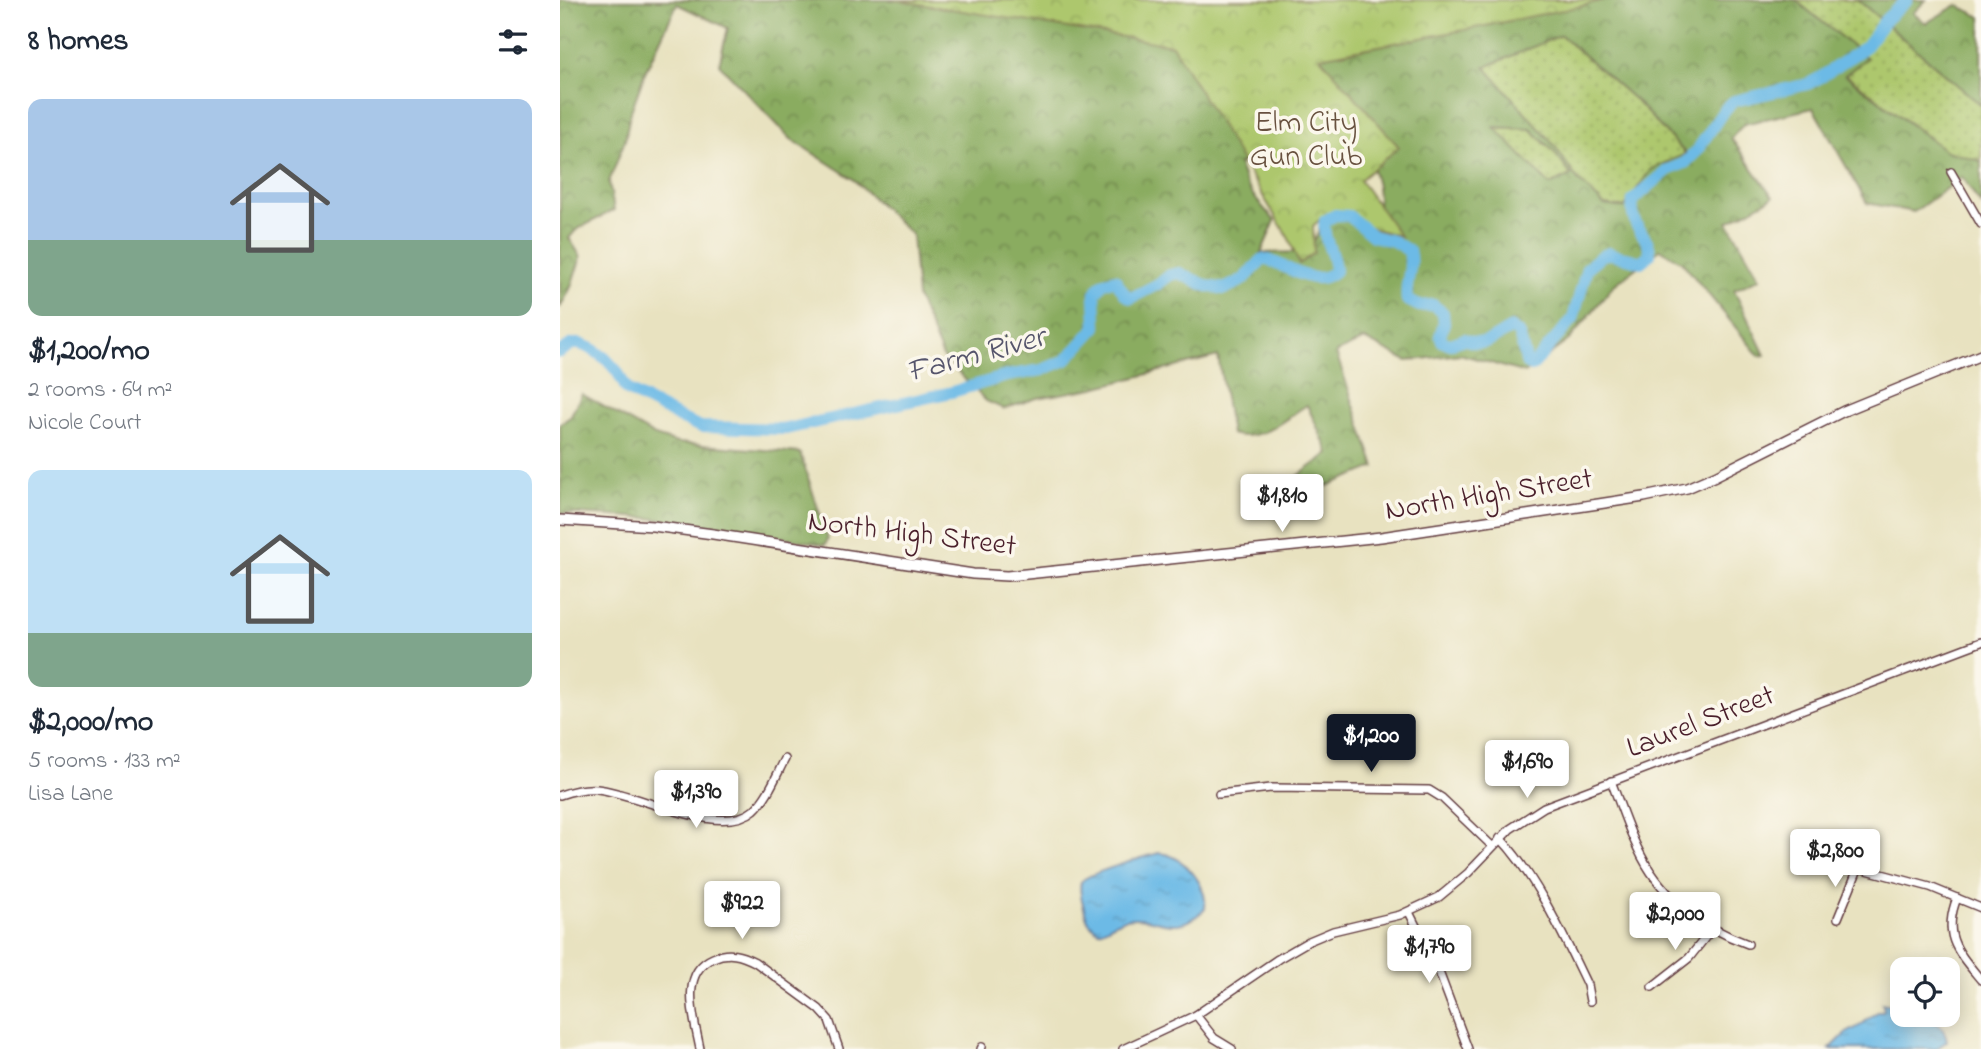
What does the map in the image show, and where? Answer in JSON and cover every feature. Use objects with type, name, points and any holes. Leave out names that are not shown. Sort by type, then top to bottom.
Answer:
[{"type":"main road","name":"North High Street","points":[[560,520],[665,528],[973,574],[1007,576],[1306,546],[1546,513],[1687,488],[1844,411],[1981,355]]},
{"type":"street","points":[[1951,172],[1981,224]]},
{"type":"street","name":"Laurel Street","points":[[1123,1049],[1196,1015],[1309,941],[1333,931],[1409,912],[1449,890],[1500,838],[1520,821],[1544,807],[1981,642]]},
{"type":"street","points":[[560,795],[575,790],[600,789],[705,818],[730,821],[741,818],[761,802],[785,759]]},
{"type":"street","points":[[1611,781],[1636,846],[1664,889],[1685,910],[1712,929],[1748,944]]},
{"type":"street","points":[[1219,794],[1290,788],[1429,790],[1448,802],[1492,846]]},
{"type":"street","points":[[1500,838],[1514,854],[1538,892],[1583,975],[1590,1001]]},
{"type":"street","points":[[1811,855],[1930,887],[1981,908]]},
{"type":"street","points":[[1838,918],[1858,869]]},
{"type":"street","points":[[1957,898],[1950,918],[1953,941],[1981,980]]},
{"type":"street","points":[[1409,912],[1439,972],[1468,1049]]},
{"type":"street","points":[[1652,987],[1689,958],[1712,929]]},
{"type":"street","points":[[700,1049],[691,994],[693,979],[709,960],[732,954],[755,962],[819,1009],[829,1020],[839,1049]]},
{"type":"street","points":[[1196,1015],[1214,1038],[1232,1049]]},
{"type":"green space","name":"Elm City Gun Club","points":[[560,0],[1795,0],[1867,58],[1845,75],[1946,151],[1981,161],[1981,205],[1962,177],[1914,212],[1867,203],[1813,108],[1744,124],[1731,138],[1773,197],[1728,222],[1760,278],[1734,290],[1765,355],[1759,356],[1682,262],[1660,249],[1613,286],[1570,339],[1525,373],[1460,354],[1407,361],[1364,339],[1336,353],[1375,467],[1327,486],[1291,492],[1286,485],[1329,453],[1307,405],[1263,433],[1242,436],[1231,434],[1218,356],[1094,388],[1037,398],[1004,409],[986,401],[943,357],[917,297],[912,235],[853,179],[791,139],[719,64],[728,28],[677,4],[646,70],[609,182],[614,210],[576,230],[569,238],[581,257],[560,308]],"holes":[[[1561,35],[1636,101],[1686,154],[1651,169],[1624,208],[1604,205],[1577,179],[1554,145],[1485,67]],[[1494,127],[1531,129],[1554,152],[1571,175],[1550,185]],[[1366,142],[1377,186],[1379,214],[1338,210],[1322,216],[1319,231],[1309,252],[1261,253],[1275,221],[1248,188],[1239,164],[1258,157]]]},
{"type":"green space","name":"Elm City Gun Club","points":[[895,0],[1603,0],[1480,27],[1320,57],[1399,147],[1360,180],[1400,236],[1325,215],[1313,226],[1314,253],[1299,264],[1289,239],[1172,45]]},
{"type":"green space","points":[[1795,0],[1858,0],[1981,105],[1981,161],[1946,151],[1845,74],[1866,58]]},
{"type":"green space","points":[[1858,0],[1926,0],[1913,13],[1926,23],[1957,5],[1981,17],[1981,105]]},
{"type":"green space","points":[[1561,35],[1636,101],[1686,154],[1651,169],[1624,208],[1603,205],[1577,179],[1554,145],[1484,67]]},
{"type":"green space","points":[[1493,127],[1531,129],[1554,152],[1571,175],[1550,185]]},
{"type":"green space","points":[[582,394],[655,436],[677,443],[800,453],[828,539],[825,545],[725,527],[647,518],[561,513],[560,424],[570,417]]},
{"type":"water","points":[[1159,853],[1177,859],[1192,872],[1202,890],[1205,909],[1184,923],[1137,918],[1122,920],[1099,931],[1092,926],[1086,916],[1080,890],[1081,882],[1105,870]]},
{"type":"water","points":[[1882,1003],[1890,1005],[1890,1027],[1941,1027],[1947,1041],[1936,1049],[1830,1049],[1845,1034],[1884,1009]]},
{"type":"waterway","name":"Farm River","points":[[560,352],[572,344],[592,349],[617,371],[627,390],[701,427],[786,429],[1042,370],[1066,360],[1096,327],[1095,293],[1102,284],[1115,279],[1131,298],[1170,275],[1179,273],[1207,286],[1224,289],[1243,280],[1263,259],[1309,277],[1327,276],[1335,271],[1324,227],[1325,221],[1335,215],[1349,216],[1373,236],[1393,241],[1409,251],[1407,300],[1419,306],[1433,305],[1443,313],[1444,323],[1440,336],[1443,342],[1451,344],[1464,339],[1484,342],[1512,328],[1519,334],[1527,364],[1532,366],[1573,319],[1587,268],[1609,253],[1641,262],[1650,254],[1647,241],[1634,219],[1633,200],[1668,170],[1685,163],[1696,152],[1724,110],[1734,101],[1808,84],[1821,77],[1865,47],[1886,19],[1907,0]]}]
